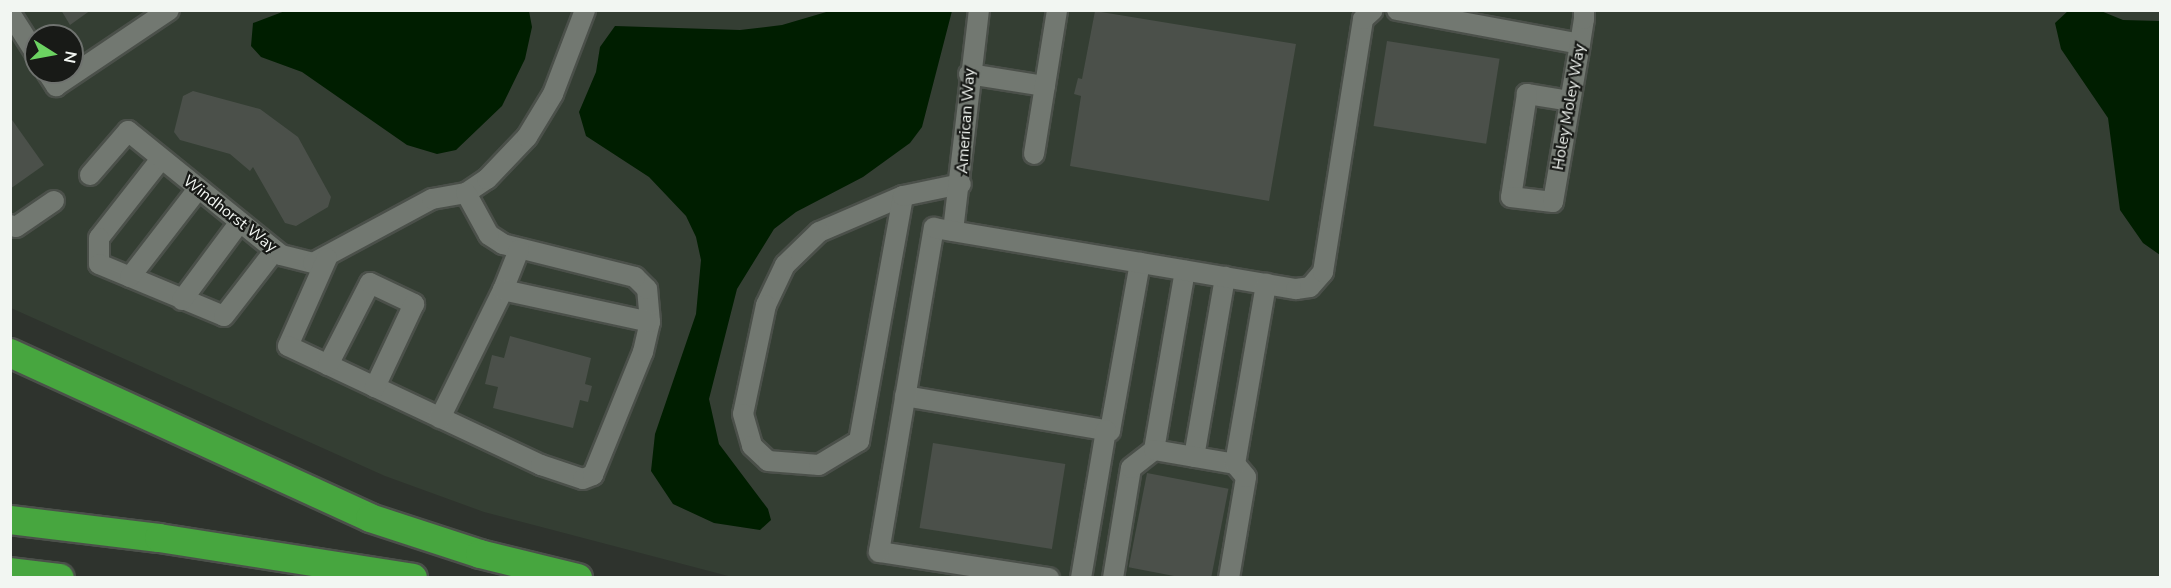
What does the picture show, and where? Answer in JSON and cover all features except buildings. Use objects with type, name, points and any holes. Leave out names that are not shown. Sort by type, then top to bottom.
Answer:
[{"type":"highway","points":[[10,353],[370,518],[480,554],[578,578]]},
{"type":"highway","points":[[10,520],[159,538],[413,578]]},
{"type":"highway","points":[[10,572],[60,578]]},
{"type":"street","points":[[84,68],[169,10]]},
{"type":"street","points":[[327,258],[288,346],[540,465],[584,479],[592,475],[643,352],[650,322],[647,289],[635,277],[519,250],[489,235],[466,193],[527,137],[553,94],[585,10]]},
{"type":"street","name":"American Way","points":[[953,231],[961,184],[969,74],[979,10]]},
{"type":"street","points":[[1034,154],[1057,10]]},
{"type":"street","points":[[1050,578],[879,552],[934,228],[1266,284],[1310,287],[1323,272],[1364,19],[1372,10]]},
{"type":"street","points":[[1397,10],[1580,44]]},
{"type":"street","name":"Holey Moley Way","points":[[1570,101],[1527,94],[1511,196],[1553,202],[1580,44],[1584,10]]},
{"type":"street","points":[[10,13],[24,35]]},
{"type":"street","points":[[969,74],[1045,86]]},
{"type":"street","name":"Windhorst Way","points":[[90,175],[128,131],[275,250],[298,262],[327,258],[432,199],[466,193]]},
{"type":"street","points":[[161,159],[99,238],[99,264],[224,316],[275,250]]},
{"type":"street","points":[[903,196],[859,441],[819,465],[768,461],[752,446],[743,414],[766,305],[785,265],[819,232],[903,196],[961,184]]},
{"type":"street","points":[[130,278],[198,189]]},
{"type":"street","points":[[10,225],[16,227],[54,201]]},
{"type":"street","points":[[182,300],[240,222]]},
{"type":"street","points":[[440,418],[503,290],[519,250]]},
{"type":"street","points":[[905,396],[1110,431],[1140,263]]},
{"type":"street","points":[[1113,578],[1131,468],[1154,450],[1185,270]]},
{"type":"street","points":[[1194,457],[1225,277]]},
{"type":"street","points":[[328,365],[370,283],[414,304],[375,387]]},
{"type":"street","points":[[1235,464],[1266,284]]},
{"type":"street","points":[[503,290],[650,322]]},
{"type":"street","points":[[1081,578],[1106,430]]},
{"type":"street","points":[[1154,450],[1235,464],[1246,477],[1228,578]]},
{"type":"shaded area","points":[[833,10],[952,11],[922,127],[910,143],[863,177],[796,212],[774,229],[737,289],[709,399],[719,444],[768,509],[771,520],[760,530],[714,523],[673,504],[651,471],[655,434],[696,314],[701,260],[696,237],[686,216],[649,177],[586,136],[579,112],[596,72],[600,47],[615,26],[740,30],[782,25]]},
{"type":"shaded area","points":[[2069,10],[2101,11],[2123,20],[2160,21],[2160,255],[2143,243],[2120,210],[2108,118],[2061,49],[2055,23]]},
{"type":"shaded area","points":[[11,11],[2160,11],[2160,577],[732,577],[484,512],[385,476],[11,308]]},
{"type":"shaded area","points":[[285,11],[529,11],[532,27],[525,59],[502,106],[456,150],[437,154],[407,145],[302,72],[261,57],[251,46],[253,23]]}]
